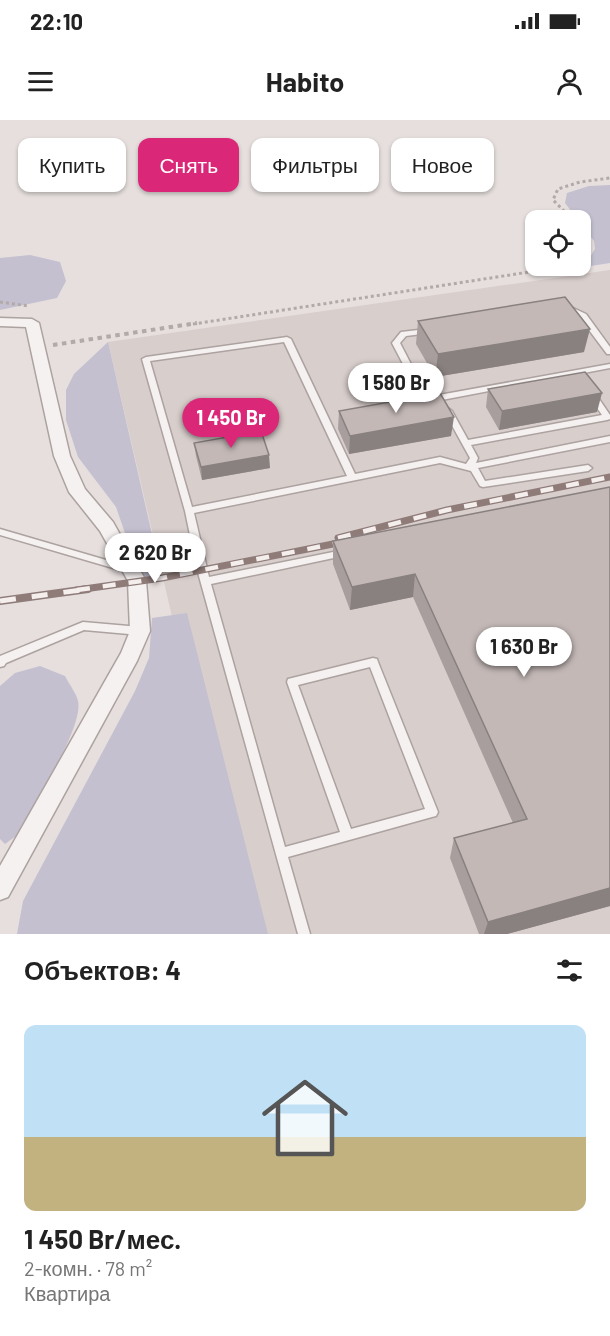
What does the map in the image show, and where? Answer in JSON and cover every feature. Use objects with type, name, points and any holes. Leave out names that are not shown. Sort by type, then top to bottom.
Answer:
[{"type":"street","points":[[0,322],[32,323],[62,456],[78,492],[107,527],[136,581],[140,631],[130,655],[0,889]]},
{"type":"lane","points":[[560,310],[569,309],[583,316],[610,352]]},
{"type":"lane","points":[[438,329],[405,334],[396,343],[426,400],[610,366]]},
{"type":"lane","points":[[304,934],[146,359],[287,339],[352,478]]},
{"type":"lane","points":[[575,372],[582,381]]},
{"type":"lane","points":[[465,443],[608,417],[588,390]]},
{"type":"lane","points":[[440,397],[474,458],[469,467]]},
{"type":"lane","points":[[469,467],[610,439]]},
{"type":"lane","points":[[189,511],[440,460],[474,469],[483,484],[588,468]]},
{"type":"lane","points":[[0,532],[130,570]]},
{"type":"lane","points":[[206,581],[356,550]]},
{"type":"lane","points":[[0,663],[2,660],[83,626],[140,631]]},
{"type":"lane","points":[[282,854],[432,812],[373,662],[292,682],[347,835]]},
{"type":"path","points":[[563,210],[553,200],[558,189],[580,182],[610,178]]},
{"type":"path","points":[[37,348],[114,334],[525,274]]},
{"type":"shaded area","points":[[610,185],[610,263],[591,266],[591,256],[595,249],[591,237],[591,210],[570,210],[565,203],[567,193],[589,186]]},
{"type":"shaded area","points":[[30,255],[60,262],[66,281],[57,298],[0,310],[0,258]]},
{"type":"shaded area","points":[[610,270],[610,934],[246,934],[108,342],[568,276],[591,276],[591,273]]},
{"type":"shaded area","points":[[108,342],[162,578],[144,579],[136,565],[116,507],[78,457],[66,420],[66,390],[74,374]]},
{"type":"shaded area","points":[[187,613],[268,934],[17,934],[23,901],[135,691],[149,658],[152,618]]},
{"type":"shaded area","points":[[40,666],[65,676],[77,698],[78,713],[65,748],[44,789],[16,836],[5,844],[0,839],[0,686],[15,673]]},
{"type":"building","points":[[565,297],[590,329],[438,354],[418,321]]},
{"type":"building","points":[[585,372],[602,393],[502,411],[488,389]]},
{"type":"building","points":[[440,393],[454,417],[350,436],[339,411]]},
{"type":"building","points":[[261,431],[269,455],[201,467],[194,443]]},
{"type":"building","points":[[610,487],[610,888],[488,922],[454,838],[527,819],[415,574],[352,587],[333,541]]},
{"type":"railway","points":[[338,538],[447,510],[610,477]]},
{"type":"railway","points":[[77,590],[162,578],[348,541]]},
{"type":"railway","points":[[0,601],[88,589]]}]
